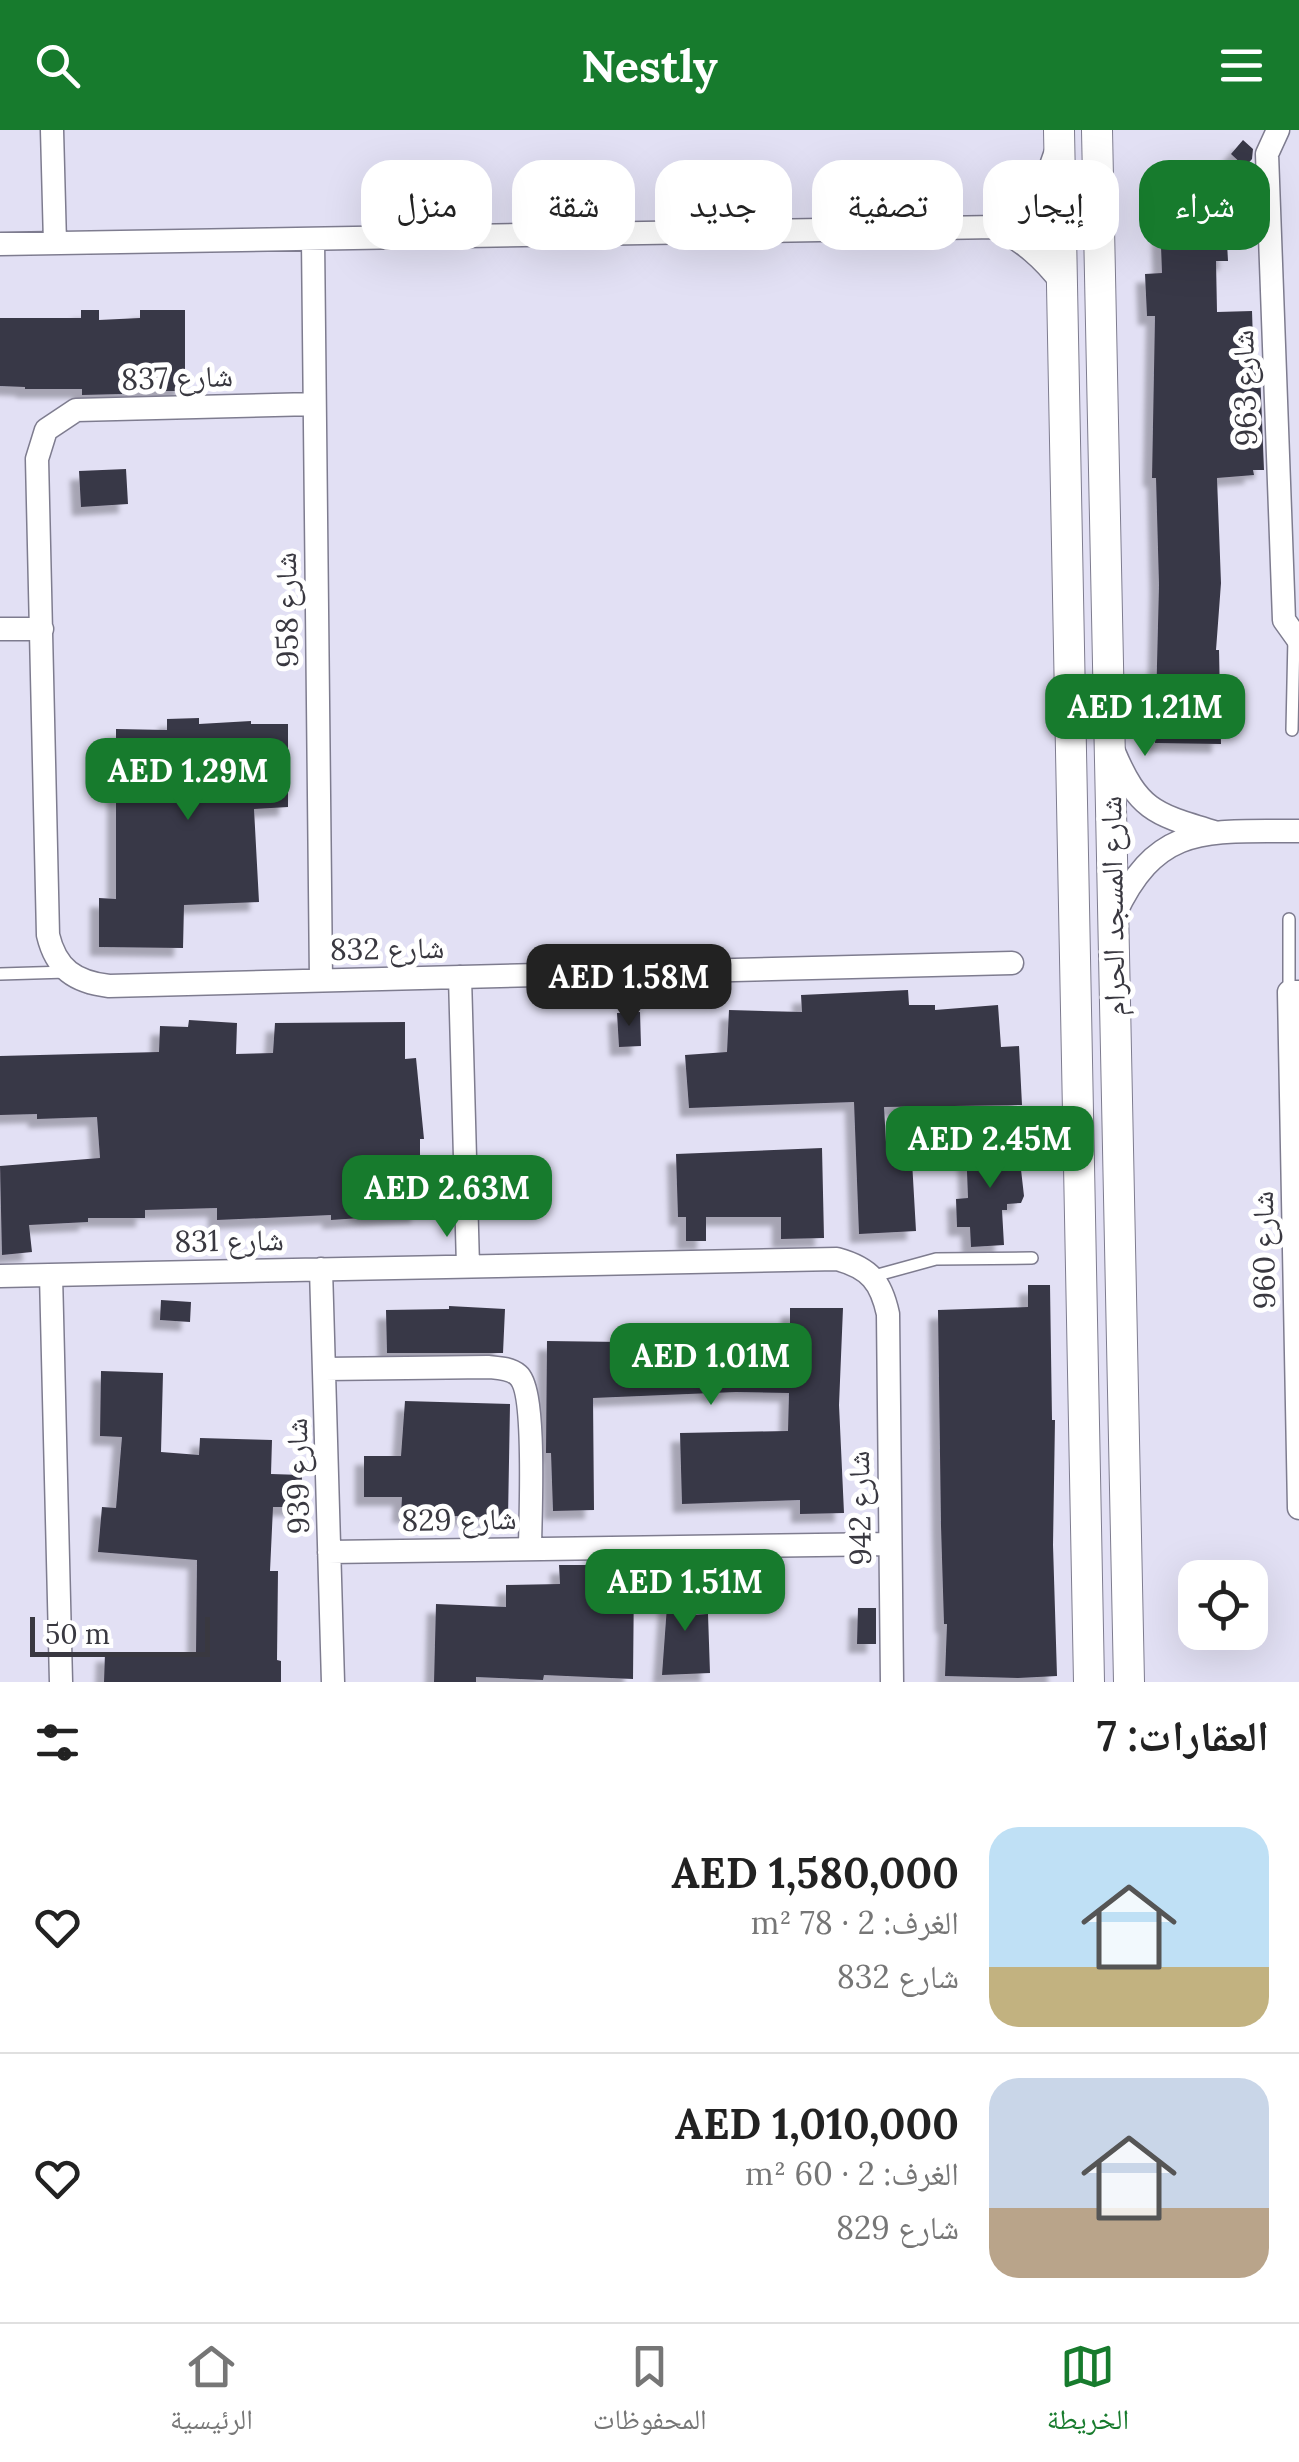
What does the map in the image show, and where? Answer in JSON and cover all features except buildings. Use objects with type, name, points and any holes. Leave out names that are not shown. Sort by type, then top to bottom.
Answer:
[{"type":"street","points":[[52,130],[54,243]]},
{"type":"street","name":"شارع المسجد الحرام","points":[[1097,130],[1129,1682]]},
{"type":"street","name":"شارع 963","points":[[1278,130],[1268,154],[1275,380],[1284,620],[1297,639]]},
{"type":"street","points":[[1052,160],[1059,134]]},
{"type":"street","name":"شارع المسجد الحرام","points":[[1059,134],[1089,1682]]},
{"type":"street","points":[[0,244],[983,227]]},
{"type":"street","name":"شارع 958","points":[[312,238],[321,980]]},
{"type":"street","points":[[1032,250],[1062,283]]},
{"type":"street","points":[[1275,380],[1299,379]]},
{"type":"street","name":"شارع 837","points":[[42,628],[37,459],[46,430],[76,410],[314,404]]},
{"type":"street","points":[[0,629],[42,628],[48,935],[53,956],[67,972]]},
{"type":"street","points":[[1109,740],[1139,800],[1164,816],[1214,832]]},
{"type":"street","points":[[1113,918],[1128,885],[1145,863],[1166,846],[1214,832],[1299,831]]},
{"type":"street","name":"شارع 832","points":[[67,972],[86,983],[109,986],[1012,962]]},
{"type":"street","points":[[460,977],[468,1266]]},
{"type":"street","name":"شارع 960","points":[[1294,992],[1299,1508]]},
{"type":"street","name":"شارع 831","points":[[0,1276],[837,1259],[858,1264],[874,1276]]},
{"type":"street","name":"شارع 939","points":[[321,1269],[332,1682]]},
{"type":"street","points":[[51,1275],[60,1682]]},
{"type":"street","name":"شارع 942","points":[[874,1276],[883,1290],[888,1314],[892,1682]]},
{"type":"street","points":[[325,1369],[488,1366],[518,1375],[530,1398],[530,1549]]},
{"type":"street","name":"شارع 829","points":[[329,1552],[890,1544]]},
{"type":"lane","points":[[1292,730],[1297,639]]},
{"type":"lane","points":[[1288,919],[1294,992]]},
{"type":"lane","points":[[0,974],[67,972]]},
{"type":"lane","points":[[874,1276],[936,1259],[1032,1258]]}]
